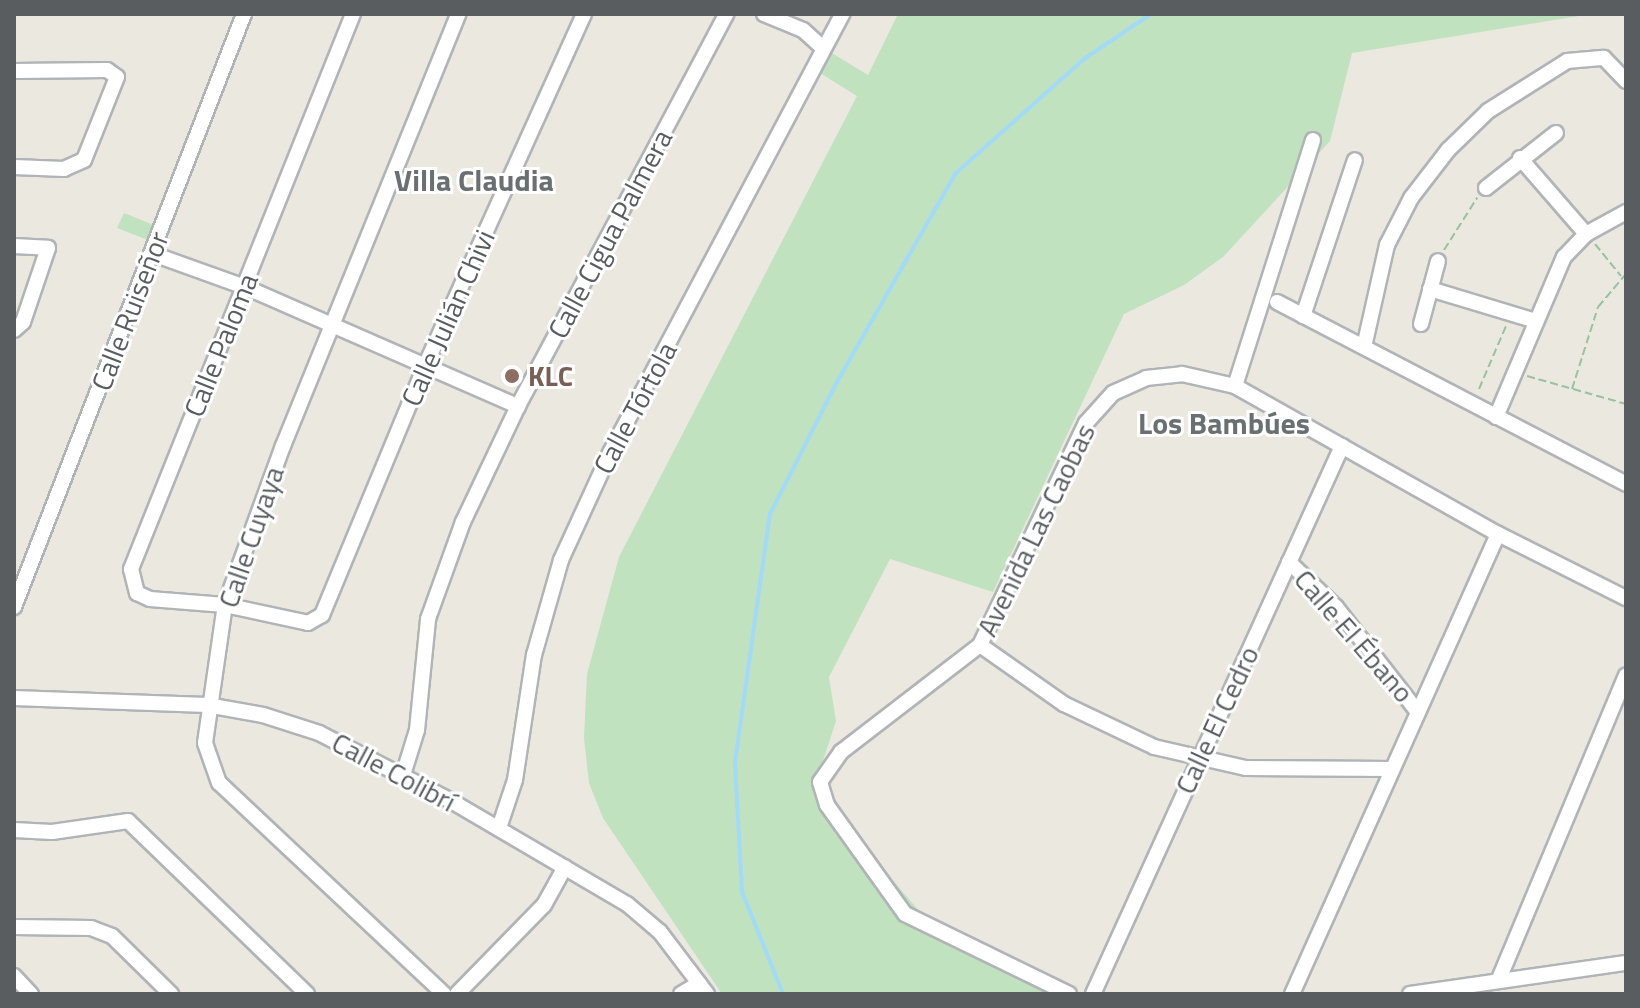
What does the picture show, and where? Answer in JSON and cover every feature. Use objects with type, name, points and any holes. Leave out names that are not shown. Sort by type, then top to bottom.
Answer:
[{"type":"street","name":"Calle Ruiseñor","points":[[14,607],[244,14]]},
{"type":"street","name":"Calle Paloma","points":[[225,605],[150,599],[137,593],[131,569],[353,14]]},
{"type":"street","name":"Calle Cuyaya","points":[[444,994],[219,783],[205,743],[207,705],[225,605],[458,14]]},
{"type":"street","name":"Calle Julián Chivi","points":[[225,605],[313,622],[322,615],[426,364],[584,14]]},
{"type":"street","name":"Calle Cigua Palmera","points":[[403,775],[417,730],[428,619],[463,522],[518,406],[726,14]]},
{"type":"street","points":[[764,14],[803,30],[822,47]]},
{"type":"street","name":"Calle Tórtola","points":[[499,828],[515,780],[534,655],[561,560],[610,453],[842,14]]},
{"type":"street","points":[[1364,347],[1387,245],[1411,198],[1448,150],[1488,111],[1567,61],[1604,58],[1626,81]]},
{"type":"street","points":[[14,71],[107,70],[117,77],[84,160],[64,169],[14,167]]},
{"type":"street","points":[[1486,188],[1520,158],[1556,133]]},
{"type":"street","points":[[1235,386],[1313,140]]},
{"type":"street","points":[[1520,158],[1586,234]]},
{"type":"street","points":[[1303,316],[1355,160]]},
{"type":"street","points":[[1496,417],[1518,374],[1552,277],[1586,234],[1626,212]]},
{"type":"street","points":[[14,246],[48,248],[23,322],[14,330]]},
{"type":"street","points":[[153,254],[245,287],[334,324],[518,406]]},
{"type":"street","points":[[1421,324],[1438,261]]},
{"type":"street","points":[[1430,289],[1536,321]]},
{"type":"street","points":[[1277,302],[1626,484]]},
{"type":"street","name":"Avenida Las Caobas","points":[[1069,994],[905,914],[835,817],[820,788],[822,775],[841,752],[980,645],[1086,423],[1113,393],[1146,378],[1182,374],[1235,386],[1498,534],[1626,598]]},
{"type":"street","name":"Calle El Cedro","points":[[1093,994],[1342,446]]},
{"type":"street","points":[[1299,991],[1417,711],[1498,534]]},
{"type":"street","name":"Calle El Ébano","points":[[1289,562],[1336,607],[1417,711]]},
{"type":"street","points":[[980,645],[1103,725],[1199,759],[1246,768],[1392,769]]},
{"type":"street","points":[[1499,979],[1626,675]]},
{"type":"street","name":"Calle Colibrí","points":[[16,699],[207,705],[263,715],[319,733],[499,828],[627,904],[660,932],[703,989]]},
{"type":"street","points":[[14,830],[52,832],[128,821],[307,994]]},
{"type":"street","points":[[457,994],[544,905],[565,867]]},
{"type":"street","points":[[14,927],[91,928],[112,936],[171,994]]},
{"type":"street","points":[[1410,994],[1626,963]]},
{"type":"street","points":[[14,976],[31,994]]},
{"type":"street","points":[[681,994],[703,989]]},
{"type":"path","points":[[1438,261],[1468,208],[1486,188]]},
{"type":"path","points":[[1586,234],[1622,277]]},
{"type":"path","points":[[1572,389],[1598,307],[1626,274]]},
{"type":"path","points":[[1473,394],[1481,386],[1511,314]]},
{"type":"path","points":[[1518,374],[1626,404]]},
{"type":"green space","points":[[898,14],[1591,14],[1352,53],[1330,141],[1223,257],[1184,285],[1124,314],[993,592],[890,559],[829,677],[836,721],[819,773],[865,848],[938,933],[1054,994],[722,994],[603,818],[589,783],[584,738],[587,674],[619,557],[857,96],[812,68],[822,47],[868,75]]},
{"type":"green space","points":[[124,213],[161,228],[153,242],[117,228]]},
{"type":"waterway","points":[[783,994],[742,892],[735,762],[770,514],[837,382],[955,174],[1084,59],[1151,14]]},
{"type":"place","name":"KLC","points":[[512,376]]},
{"type":"district","name":"Villa Claudia","points":[[474,180]]},
{"type":"district","name":"Los Bambúes","points":[[1224,423]]}]
